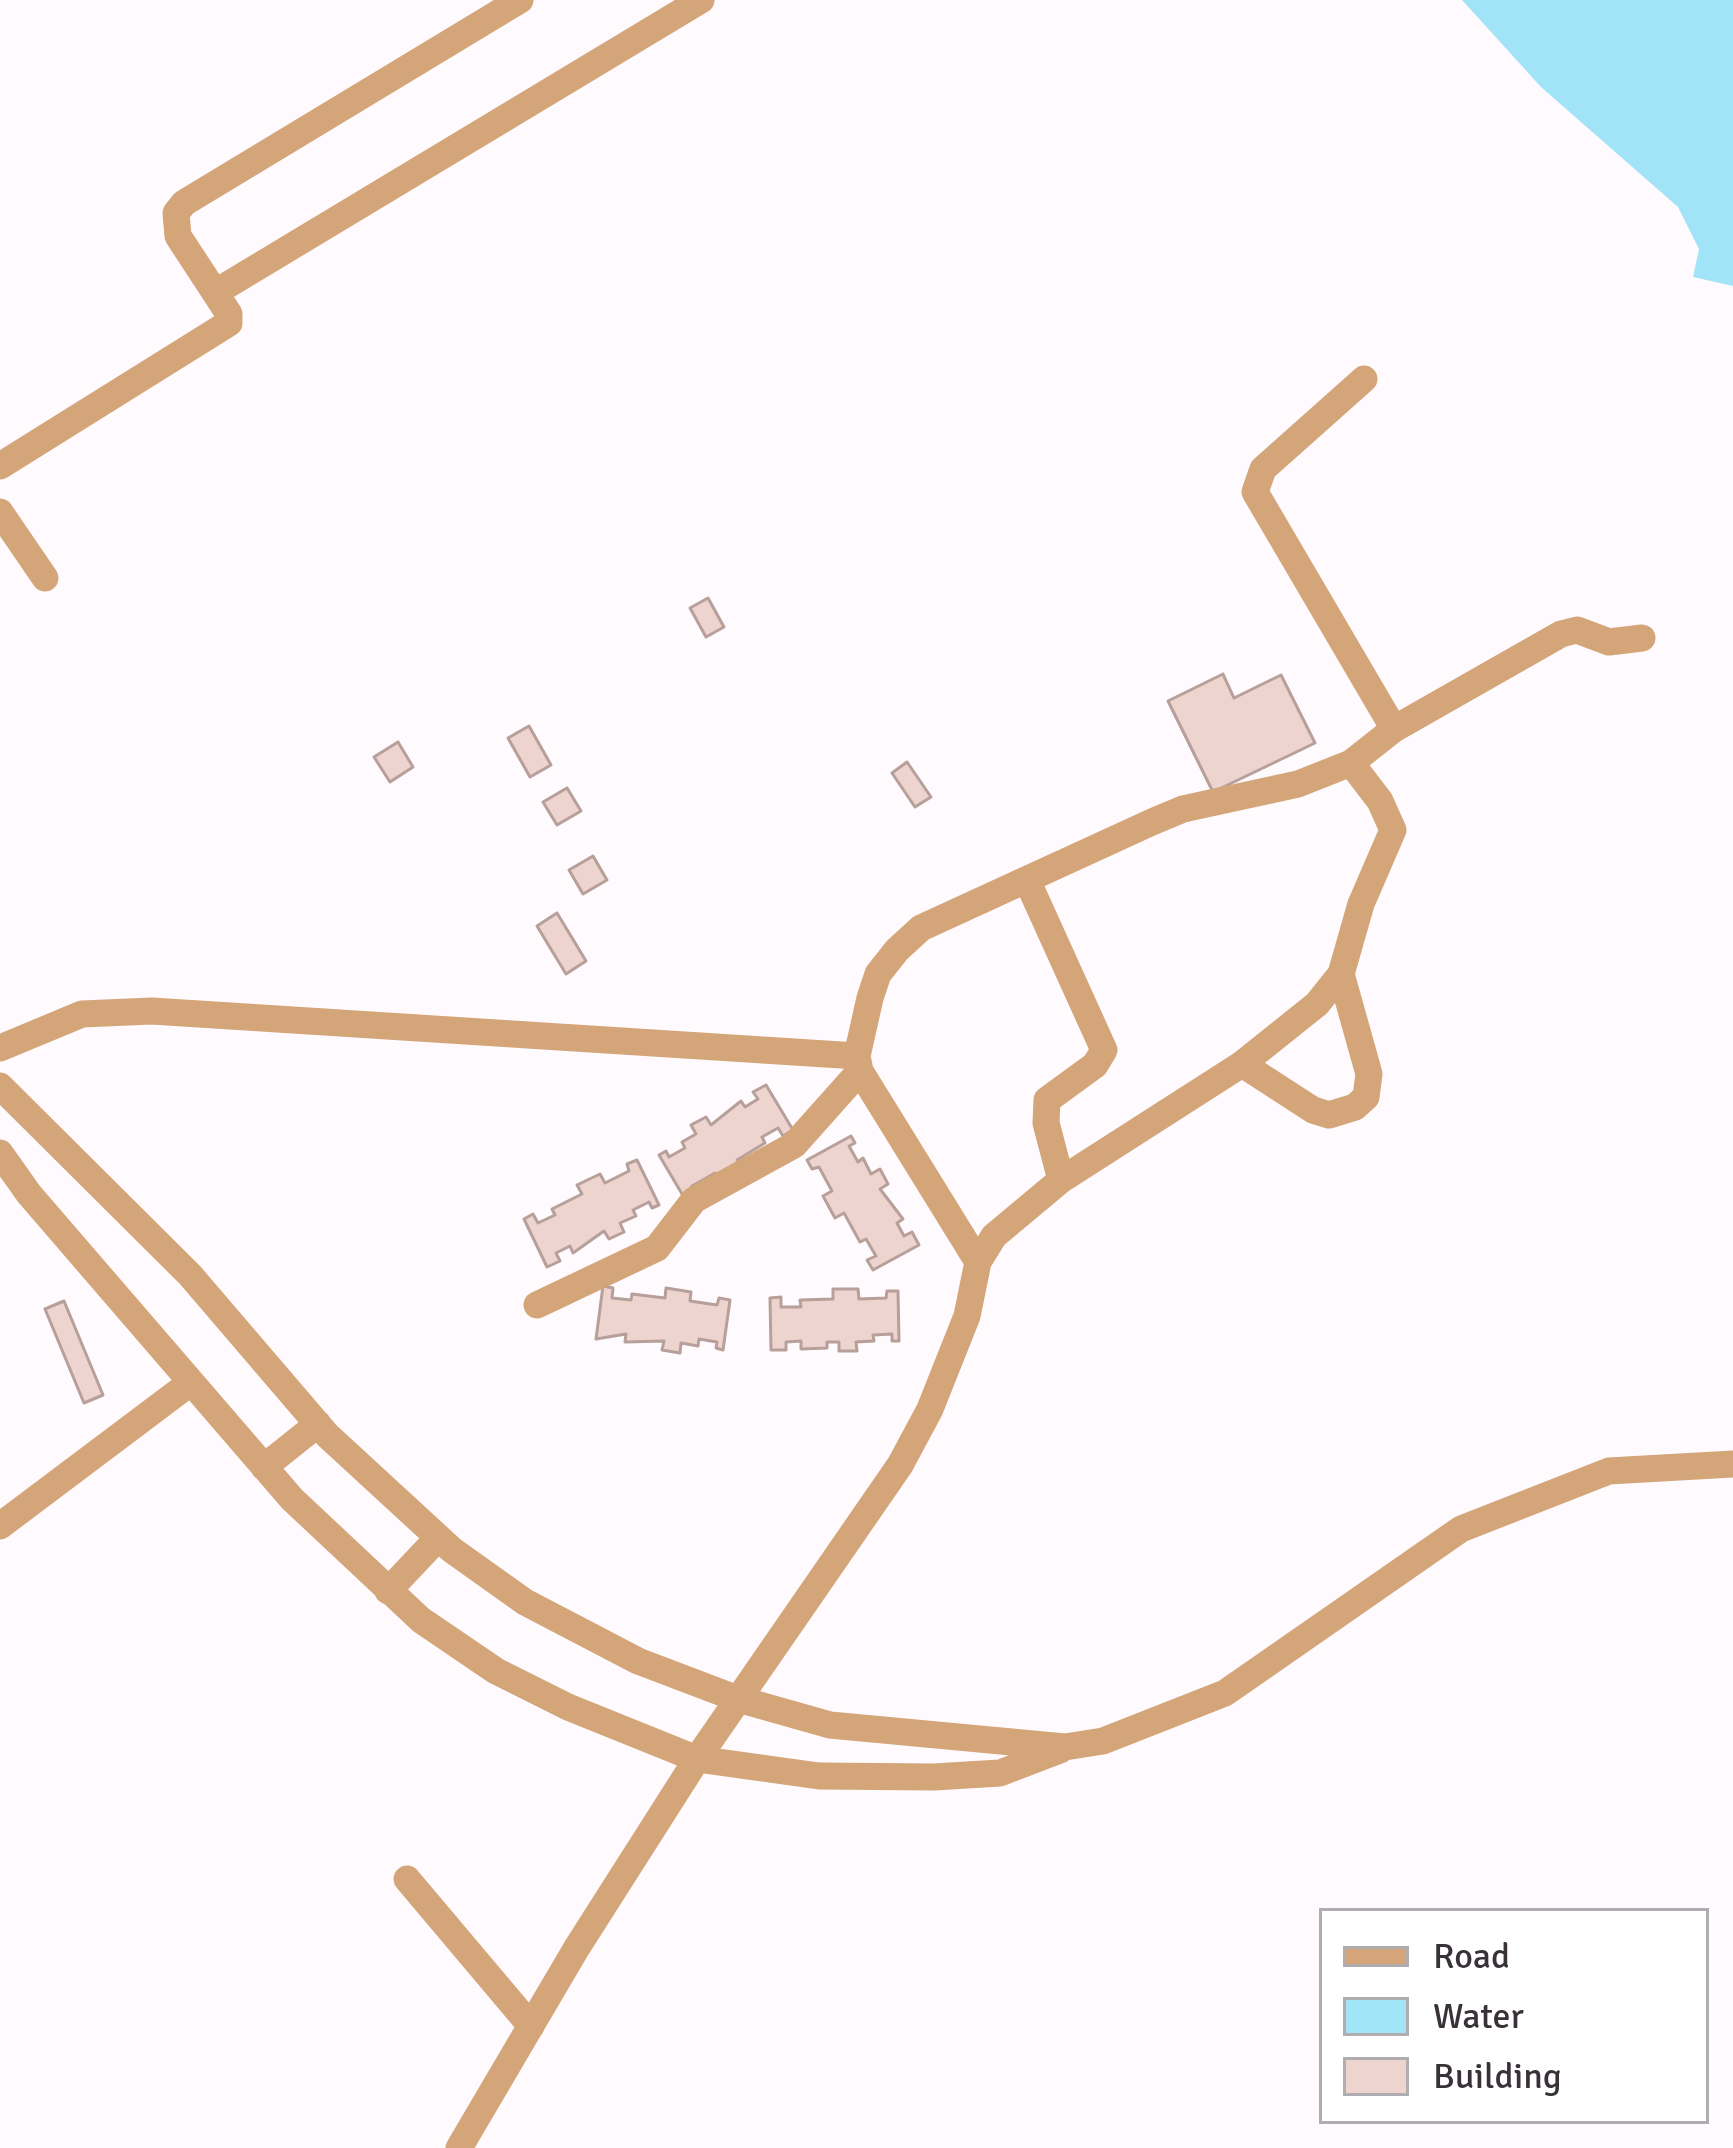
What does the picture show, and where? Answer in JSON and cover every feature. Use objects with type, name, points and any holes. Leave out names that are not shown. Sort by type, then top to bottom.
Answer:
[{"type":"street","points":[[0,466],[221,331],[230,314],[178,236],[176,213],[184,203],[520,0]]},
{"type":"street","points":[[216,292],[701,0]]},
{"type":"street","points":[[1364,380],[1263,469],[1255,492],[1394,729]]},
{"type":"street","points":[[0,512],[46,578]]},
{"type":"street","points":[[537,1305],[657,1248],[694,1200],[794,1144],[858,1063],[878,974],[921,928],[1183,809],[1298,784],[1351,763],[1394,729],[1561,634],[1577,630],[1609,643],[1642,638]]},
{"type":"street","points":[[459,2148],[697,1760],[900,1465],[959,1334],[978,1262],[994,1236],[1061,1180],[1242,1064],[1317,1004],[1341,974],[1360,904],[1393,830],[1380,801],[1351,763]]},
{"type":"street","points":[[1027,880],[1104,1050],[1095,1065],[1048,1100],[1046,1123],[1061,1180]]},
{"type":"street","points":[[1242,1064],[1313,1110],[1329,1115],[1355,1107],[1366,1097],[1369,1074],[1341,974]]},
{"type":"street","points":[[0,1048],[82,1014],[152,1010],[858,1063]]},
{"type":"street","points":[[858,1063],[978,1262]]},
{"type":"street","points":[[0,1086],[190,1275],[318,1424],[439,1538],[525,1602],[577,1631],[738,1699],[868,1731],[1065,1747]]},
{"type":"street","points":[[0,1153],[264,1467],[388,1591],[496,1671],[589,1717],[697,1760],[819,1776],[1000,1773],[1065,1747],[1158,1723],[1225,1693],[1461,1529],[1609,1471],[1733,1464]]},
{"type":"street","points":[[0,1526],[190,1383]]},
{"type":"street","points":[[264,1467],[318,1424]]},
{"type":"street","points":[[388,1591],[439,1538]]},
{"type":"street","points":[[406,1879],[530,2026]]},
{"type":"water","points":[[1462,0],[1733,0],[1733,286],[1693,277],[1699,249],[1678,207],[1541,87]]},
{"type":"building","points":[[708,598],[724,627],[706,637],[690,608]]},
{"type":"building","points":[[1223,674],[1234,698],[1281,675],[1315,743],[1213,792],[1168,701]]},
{"type":"building","points":[[529,726],[551,765],[530,777],[508,738]]},
{"type":"building","points":[[398,742],[413,767],[390,782],[374,757]]},
{"type":"building","points":[[907,762],[931,797],[915,807],[892,773]]},
{"type":"building","points":[[567,788],[581,811],[557,825],[543,802]]},
{"type":"building","points":[[593,856],[607,880],[583,894],[569,870]]},
{"type":"building","points":[[557,913],[586,961],[566,974],[537,926]]},
{"type":"building","points":[[766,1085],[793,1130],[783,1136],[778,1128],[762,1137],[765,1143],[737,1160],[742,1169],[720,1181],[715,1173],[692,1186],[685,1199],[659,1155],[666,1151],[669,1157],[685,1148],[682,1142],[696,1134],[691,1125],[706,1117],[711,1125],[741,1101],[745,1107],[758,1099],[753,1092]]},
{"type":"building","points":[[851,1136],[855,1143],[849,1146],[858,1162],[863,1158],[871,1174],[880,1169],[888,1184],[880,1189],[903,1219],[897,1223],[904,1236],[912,1232],[919,1245],[873,1270],[867,1260],[876,1256],[866,1239],[860,1242],[844,1213],[835,1218],[823,1196],[832,1191],[819,1167],[812,1169],[807,1160]]},
{"type":"building","points":[[637,1160],[659,1205],[652,1208],[649,1202],[633,1210],[636,1216],[620,1223],[624,1232],[609,1239],[604,1231],[573,1253],[570,1246],[556,1253],[560,1261],[547,1267],[524,1219],[533,1214],[538,1223],[555,1215],[552,1209],[582,1194],[577,1185],[600,1174],[605,1183],[629,1171],[627,1164]]},
{"type":"building","points":[[603,1286],[613,1288],[612,1298],[631,1300],[632,1294],[665,1298],[666,1288],[691,1292],[690,1301],[717,1305],[719,1298],[730,1300],[723,1350],[716,1348],[717,1342],[699,1339],[698,1346],[681,1343],[680,1353],[662,1350],[664,1341],[625,1342],[626,1334],[596,1339]]},
{"type":"building","points":[[833,1289],[858,1289],[859,1299],[886,1298],[887,1291],[898,1291],[899,1341],[892,1341],[892,1334],[873,1335],[874,1341],[856,1342],[857,1351],[839,1351],[839,1342],[827,1342],[827,1348],[801,1349],[801,1341],[786,1342],[786,1350],[771,1350],[770,1298],[781,1297],[781,1307],[801,1307],[800,1300],[833,1299]]},
{"type":"building","points":[[64,1301],[103,1395],[84,1403],[45,1309]]}]
